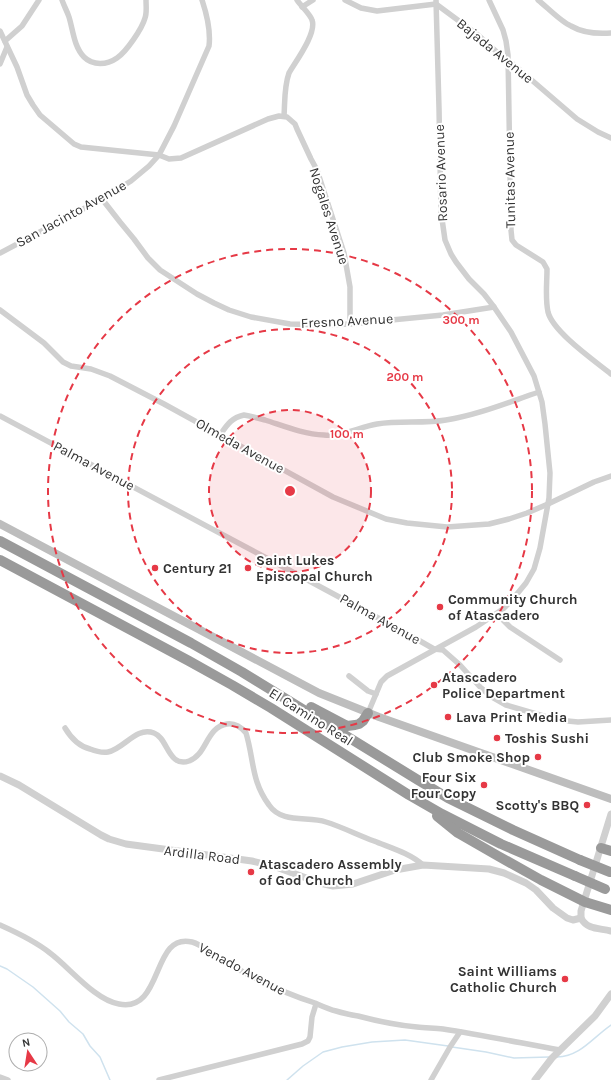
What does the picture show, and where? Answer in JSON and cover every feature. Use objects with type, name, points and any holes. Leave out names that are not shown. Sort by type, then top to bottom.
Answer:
[{"type":"highway","name":"El Camino Real","points":[[0,541],[242,672],[448,798],[513,830],[610,873]]},
{"type":"highway","name":"El Camino Real","points":[[0,560],[232,685],[409,795],[469,828],[501,844],[608,890]]},
{"type":"highway","points":[[295,704],[312,707],[347,726],[359,724],[368,713]]},
{"type":"highway","points":[[409,795],[464,836],[519,869],[584,902],[611,910]]},
{"type":"highway","points":[[601,848],[611,851]]},
{"type":"main road","name":"El Camino Real","points":[[0,524],[307,688],[368,713],[611,799]]},
{"type":"street","points":[[0,64],[6,44],[22,26],[39,0]]},
{"type":"street","points":[[62,0],[81,53],[85,58],[93,63],[100,64],[110,62],[120,56],[140,31],[145,18],[146,0]]},
{"type":"street","name":"San Jacinto Avenue","points":[[0,253],[102,200],[140,174],[159,155],[174,126],[209,46],[210,32],[202,0]]},
{"type":"street","points":[[0,31],[17,66],[27,95],[33,105],[40,115],[74,144],[81,147],[95,149],[159,155],[169,159],[182,158],[268,119],[284,116],[285,88],[289,73],[313,29],[311,17],[297,0]]},
{"type":"street","points":[[302,7],[313,0]]},
{"type":"street","points":[[345,0],[369,11],[436,2]]},
{"type":"street","points":[[489,0],[505,35],[508,62]]},
{"type":"street","points":[[538,0],[570,26],[583,31],[598,34],[611,32]]},
{"type":"street","name":"Bajada Avenue","points":[[436,2],[478,35],[508,62],[513,64],[577,119],[611,138]]},
{"type":"street","name":"Rosario Avenue","points":[[368,713],[381,682],[387,676],[497,614],[517,594],[526,583],[534,569],[540,548],[549,498],[549,455],[539,392],[534,376],[511,332],[494,307],[456,262],[445,240],[441,212],[436,2]]},
{"type":"street","name":"Tunitas Avenue","points":[[508,62],[510,223],[512,240],[516,245],[546,266],[548,312],[555,325],[570,340],[611,374]]},
{"type":"street","name":"Nogales Avenue","points":[[284,116],[295,124],[304,142],[317,170],[332,215],[344,254],[350,287],[350,324]]},
{"type":"street","name":"Fresno Avenue","points":[[102,200],[134,238],[148,258],[160,270],[214,303],[229,310],[251,317],[290,324],[350,324],[443,315],[494,307]]},
{"type":"street","name":"Olmeda Avenue","points":[[0,310],[44,343],[57,358],[63,362],[71,366],[91,369],[110,376],[333,497],[386,518],[447,527],[489,524],[509,519],[548,504],[594,482],[611,476]]},
{"type":"street","points":[[220,435],[229,423],[237,417],[244,415],[309,433],[334,435],[386,422],[446,420],[487,410],[539,392]]},
{"type":"street","name":"Palma Avenue","points":[[0,416],[434,649],[443,650],[460,665],[481,688],[492,697],[506,704],[557,720],[578,722],[611,720]]},
{"type":"street","points":[[497,614],[510,626],[560,660]]},
{"type":"street","points":[[349,676],[376,694]]},
{"type":"street","points":[[65,728],[72,739],[78,744],[90,750],[102,752],[116,750],[130,739],[142,733],[154,733],[158,736],[174,758],[178,761],[188,762],[197,756],[216,729],[224,725],[236,725],[243,729],[246,733],[252,766],[258,785],[269,806],[276,813],[286,817],[314,819],[326,822],[386,847],[402,852],[423,865]]},
{"type":"street","name":"Ardilla Road","points":[[0,776],[19,785],[102,836],[131,846],[252,861],[276,867],[320,883],[334,886],[353,884],[395,870],[423,865],[482,868],[504,873],[526,883],[536,890],[553,908],[567,918],[573,920],[581,918],[588,926],[611,931]]},
{"type":"street","points":[[581,918],[584,902],[611,814]]},
{"type":"street","name":"Venado Avenue","points":[[0,925],[36,943],[61,962],[90,989],[118,1004],[131,1004],[144,997],[155,980],[162,960],[168,950],[178,943],[192,942],[260,981],[297,998],[336,1011],[378,1021],[416,1027],[442,1029],[560,1050]]},
{"type":"street","points":[[535,1080],[560,1050],[595,1016],[611,994]]},
{"type":"street","points":[[159,1080],[308,1042],[312,1017],[316,1004]]},
{"type":"street","points":[[431,1080],[460,1032]]},
{"type":"street","points":[[0,1077],[8,1080]]},
{"type":"waterway","points":[[0,966],[7,969],[33,987],[83,1034],[90,1046],[100,1057],[110,1080]]},
{"type":"waterway","points":[[557,1057],[565,1056],[580,1050],[611,1025]]},
{"type":"waterway","points":[[287,1080],[303,1066],[323,1052],[342,1047],[372,1042],[405,1040],[448,1046]]},
{"type":"waterway","points":[[452,1047],[514,1058],[549,1057]]},
{"type":"place","name":"Century 21","points":[[155,568]]},
{"type":"place","name":"Saint Lukes Episcopal Church","points":[[248,568]]},
{"type":"place","name":"Community Church of Atascadero","points":[[440,607]]},
{"type":"place","name":"Atascadero Police Department","points":[[434,685]]},
{"type":"place","name":"Lava Print Media","points":[[448,717]]},
{"type":"place","name":"Toshis Sushi","points":[[497,738]]},
{"type":"place","name":"Club Smoke Shop","points":[[538,757]]},
{"type":"place","name":"Four Six Four Copy","points":[[484,785]]},
{"type":"place","name":"Scotty's BBQ","points":[[587,805]]},
{"type":"place","name":"Atascadero Assembly of God Church","points":[[251,872]]},
{"type":"place","name":"Saint Williams Catholic Church","points":[[565,979]]}]
